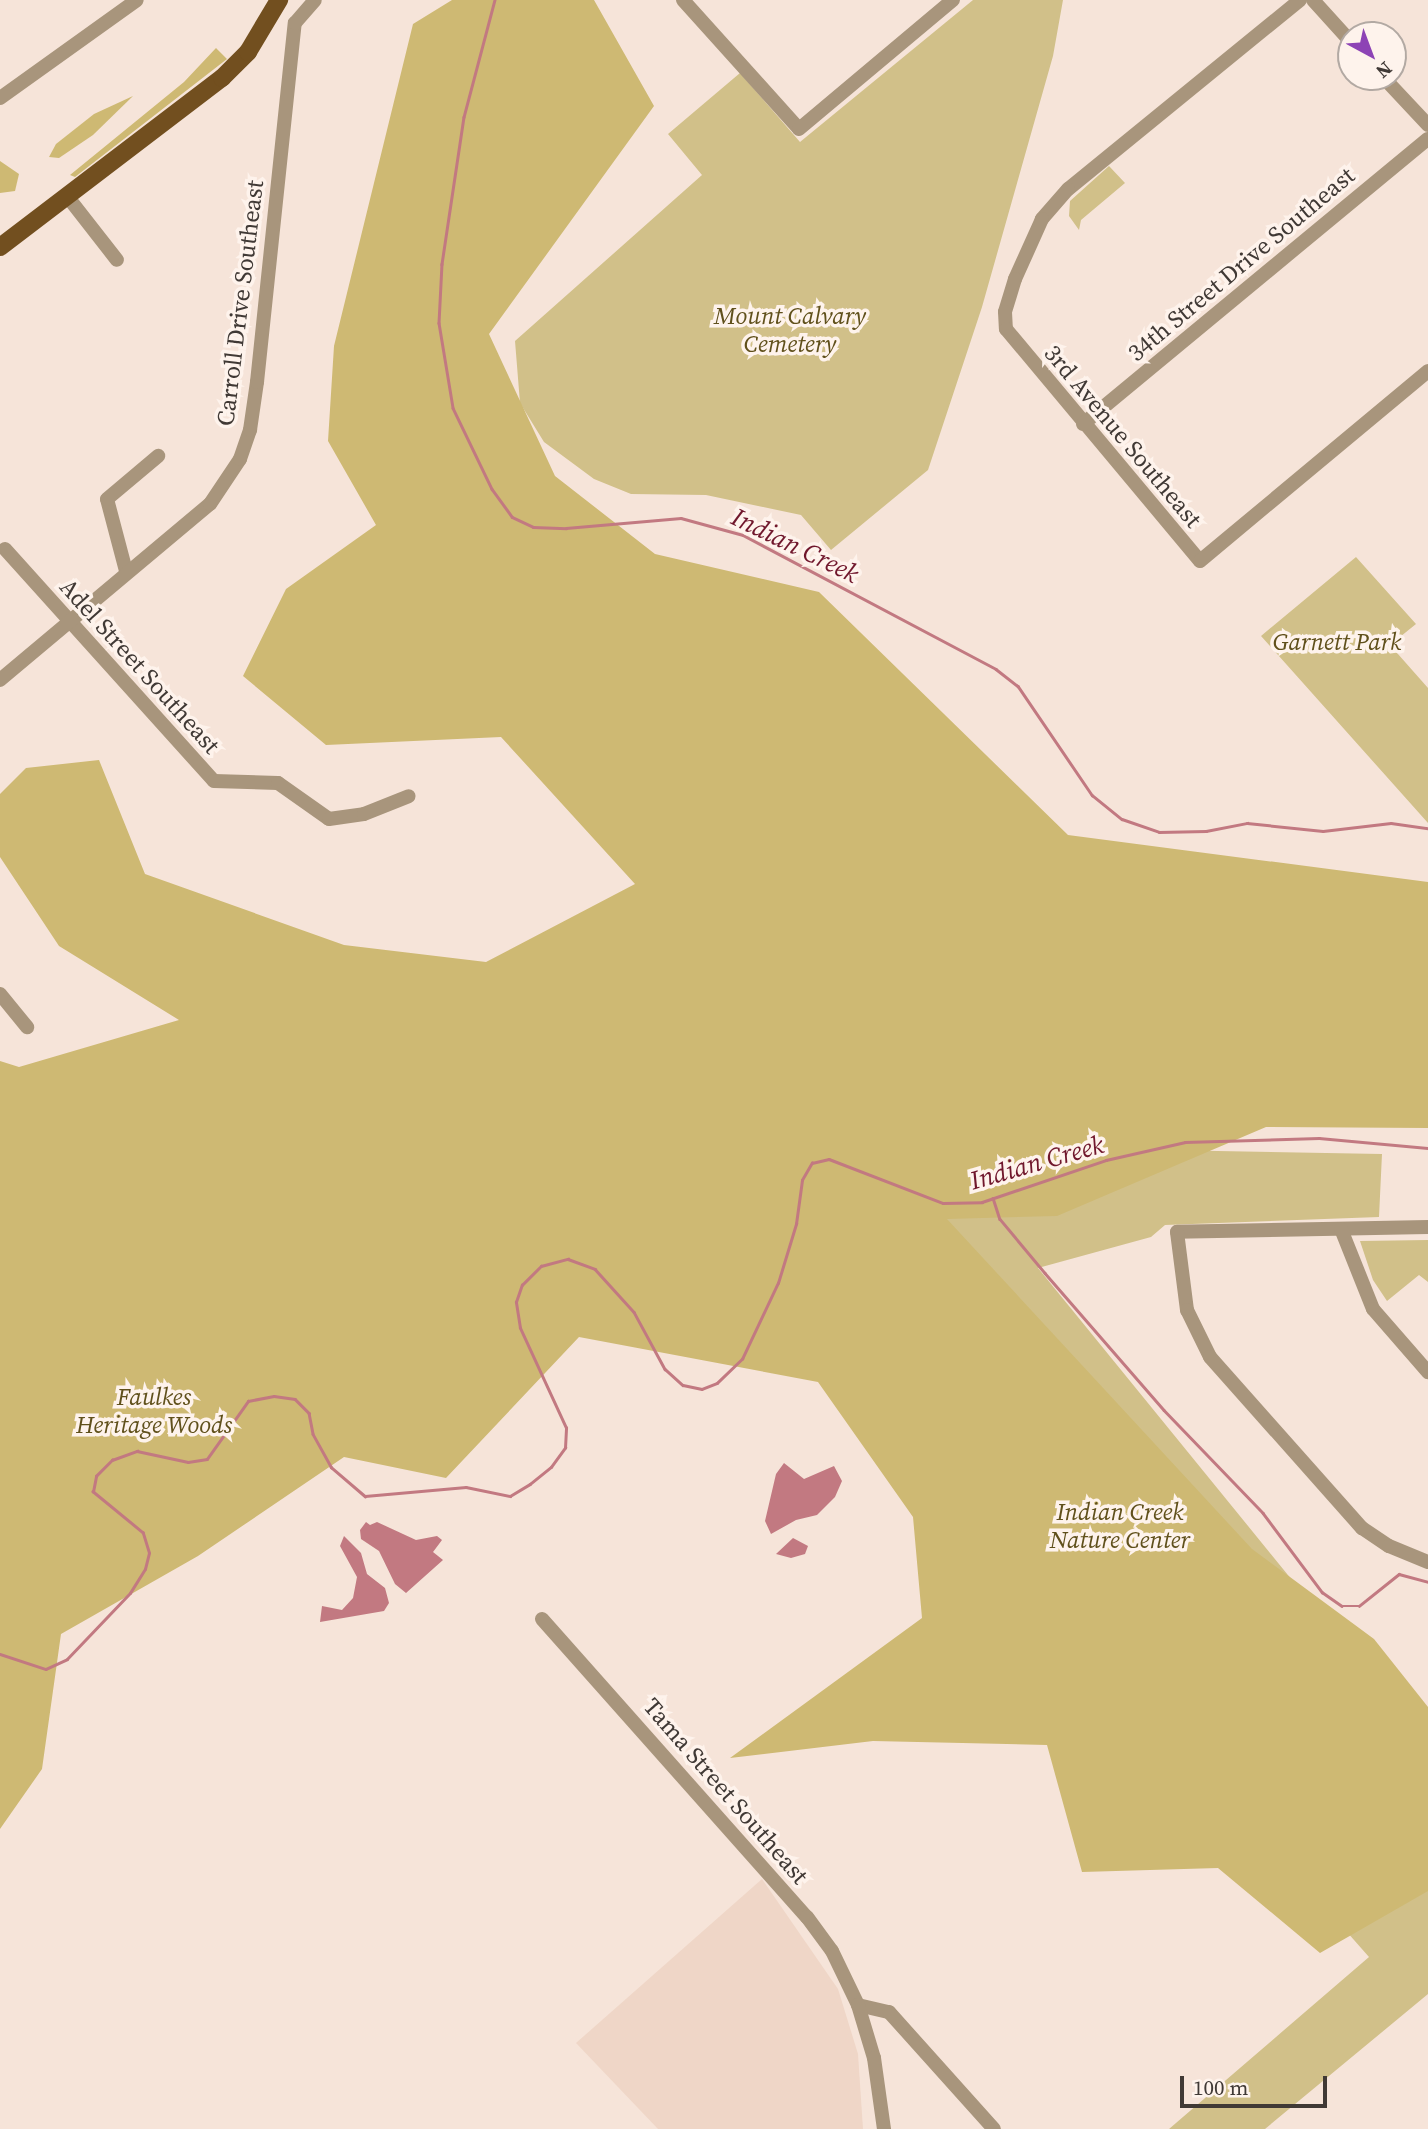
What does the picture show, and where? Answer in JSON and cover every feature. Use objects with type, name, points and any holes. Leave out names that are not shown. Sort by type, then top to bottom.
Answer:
[{"type":"main road","points":[[0,247],[222,78],[248,52],[279,0]]},
{"type":"street","points":[[0,98],[137,0]]},
{"type":"street","name":"Carroll Drive Southeast","points":[[0,680],[127,571],[178,533],[218,495],[240,459],[250,430],[295,23],[314,0]]},
{"type":"street","points":[[683,0],[799,129],[953,0]]},
{"type":"street","name":"3rd Avenue Southeast","points":[[1300,0],[1108,153],[1042,219],[1005,312],[1012,341],[1200,561],[1428,371]]},
{"type":"street","points":[[1313,0],[1337,27]]},
{"type":"street","points":[[1396,91],[1428,125]]},
{"type":"street","name":"34th Street Drive Southeast","points":[[1083,424],[1428,139]]},
{"type":"street","points":[[67,196],[117,260]]},
{"type":"street","points":[[127,571],[107,499],[158,456]]},
{"type":"street","name":"Adel Street Southeast","points":[[5,549],[214,780],[278,783],[328,820],[364,814],[409,796]]},
{"type":"street","points":[[0,995],[27,1027]]},
{"type":"street","points":[[1428,1227],[1177,1232],[1186,1310],[1210,1357],[1362,1528],[1389,1546],[1428,1562]]},
{"type":"street","points":[[1341,1229],[1373,1309],[1428,1371]]},
{"type":"street","name":"Tama Street Southeast","points":[[542,1619],[807,1917],[832,1951],[858,2005],[874,2058],[884,2129]]},
{"type":"street","points":[[858,2005],[889,2012],[994,2129]]},
{"type":"shaded area","points":[[784,1463],[804,1479],[834,1466],[842,1481],[835,1497],[817,1515],[796,1520],[771,1534],[765,1521],[776,1474]]},
{"type":"shaded area","points":[[366,1522],[370,1525],[377,1522],[416,1540],[437,1536],[442,1540],[433,1552],[443,1560],[406,1593],[395,1584],[379,1551],[361,1539],[360,1530]]},
{"type":"shaded area","points":[[344,1536],[361,1553],[367,1574],[385,1588],[389,1603],[384,1611],[320,1622],[322,1606],[342,1610],[353,1598],[357,1577],[340,1546]]},
{"type":"shaded area","points":[[793,1538],[808,1546],[805,1554],[791,1558],[776,1554]]},
{"type":"shaded area","points":[[762,1879],[838,1989],[858,2054],[863,2129],[658,2129],[576,2043]]},
{"type":"green space","name":"Faulkes Heritage Woods","points":[[452,0],[594,0],[654,106],[489,334],[555,476],[655,554],[819,592],[1068,835],[1428,882],[1428,1128],[1266,1127],[1057,1216],[947,1219],[1252,1549],[1374,1639],[1428,1707],[1428,1891],[1320,1953],[1218,1868],[1082,1872],[1047,1745],[873,1741],[730,1758],[922,1618],[913,1517],[818,1382],[579,1337],[446,1478],[344,1457],[198,1556],[61,1634],[42,1769],[0,1829],[0,1061],[19,1067],[179,1020],[59,946],[0,857],[0,794],[26,768],[99,760],[145,874],[344,945],[486,962],[635,884],[501,737],[326,745],[243,676],[286,589],[376,525],[328,441],[334,346],[413,24]]},
{"type":"green space","name":"Mount Calvary Cemetery","points":[[973,0],[1063,0],[1053,56],[982,307],[928,470],[831,550],[801,515],[706,495],[631,494],[594,479],[544,442],[520,403],[515,341],[702,175],[668,134],[740,73],[800,142]]},
{"type":"green space","points":[[216,48],[227,59],[75,177],[70,175],[184,82]]},
{"type":"green space","points":[[133,96],[93,135],[59,158],[49,157],[56,144],[94,114]]},
{"type":"green space","points":[[0,161],[19,174],[15,191],[0,193]]},
{"type":"green space","points":[[1109,166],[1125,183],[1081,220],[1079,230],[1069,216],[1070,201]]},
{"type":"green space","name":"Garnett Park","points":[[1356,557],[1416,624],[1390,645],[1428,688],[1428,823],[1261,636]]},
{"type":"green space","name":"Indian Creek Nature Center","points":[[845,1047],[1163,1150],[1382,1154],[1379,1217],[1165,1225],[1151,1237],[1038,1268],[1428,1747],[1428,1994],[1265,2129],[1169,2129],[1369,1957],[991,1528]]},
{"type":"green space","points":[[1428,1240],[1428,1282],[1419,1275],[1387,1301],[1373,1280],[1360,1241]]},
{"type":"waterway","name":"Indian Creek","points":[[495,0],[464,117],[442,264],[439,323],[453,408],[492,489],[512,517],[533,527],[566,528],[681,518],[743,535],[996,669],[1018,686],[1092,795],[1122,819],[1159,832],[1206,831],[1247,823],[1323,831],[1391,823],[1428,828]]},
{"type":"waterway","name":"Indian Creek","points":[[0,1654],[46,1669],[67,1659],[130,1593],[145,1569],[149,1553],[143,1533],[93,1492],[96,1476],[112,1460],[137,1451],[188,1462],[207,1459],[248,1401],[274,1396],[295,1399],[309,1413],[313,1434],[331,1467],[365,1496],[466,1487],[510,1496],[530,1484],[551,1467],[565,1448],[566,1428],[520,1328],[516,1302],[522,1285],[541,1266],[568,1259],[595,1269],[634,1312],[665,1369],[683,1385],[702,1389],[717,1383],[742,1359],[778,1283],[796,1224],[802,1180],[812,1163],[829,1159],[943,1203],[982,1202],[1106,1160],[1185,1142],[1319,1138],[1428,1148]]},
{"type":"waterway","points":[[993,1198],[1000,1219],[1045,1273],[1164,1410],[1263,1513],[1322,1592],[1342,1606],[1359,1606],[1399,1574],[1428,1582]]}]
